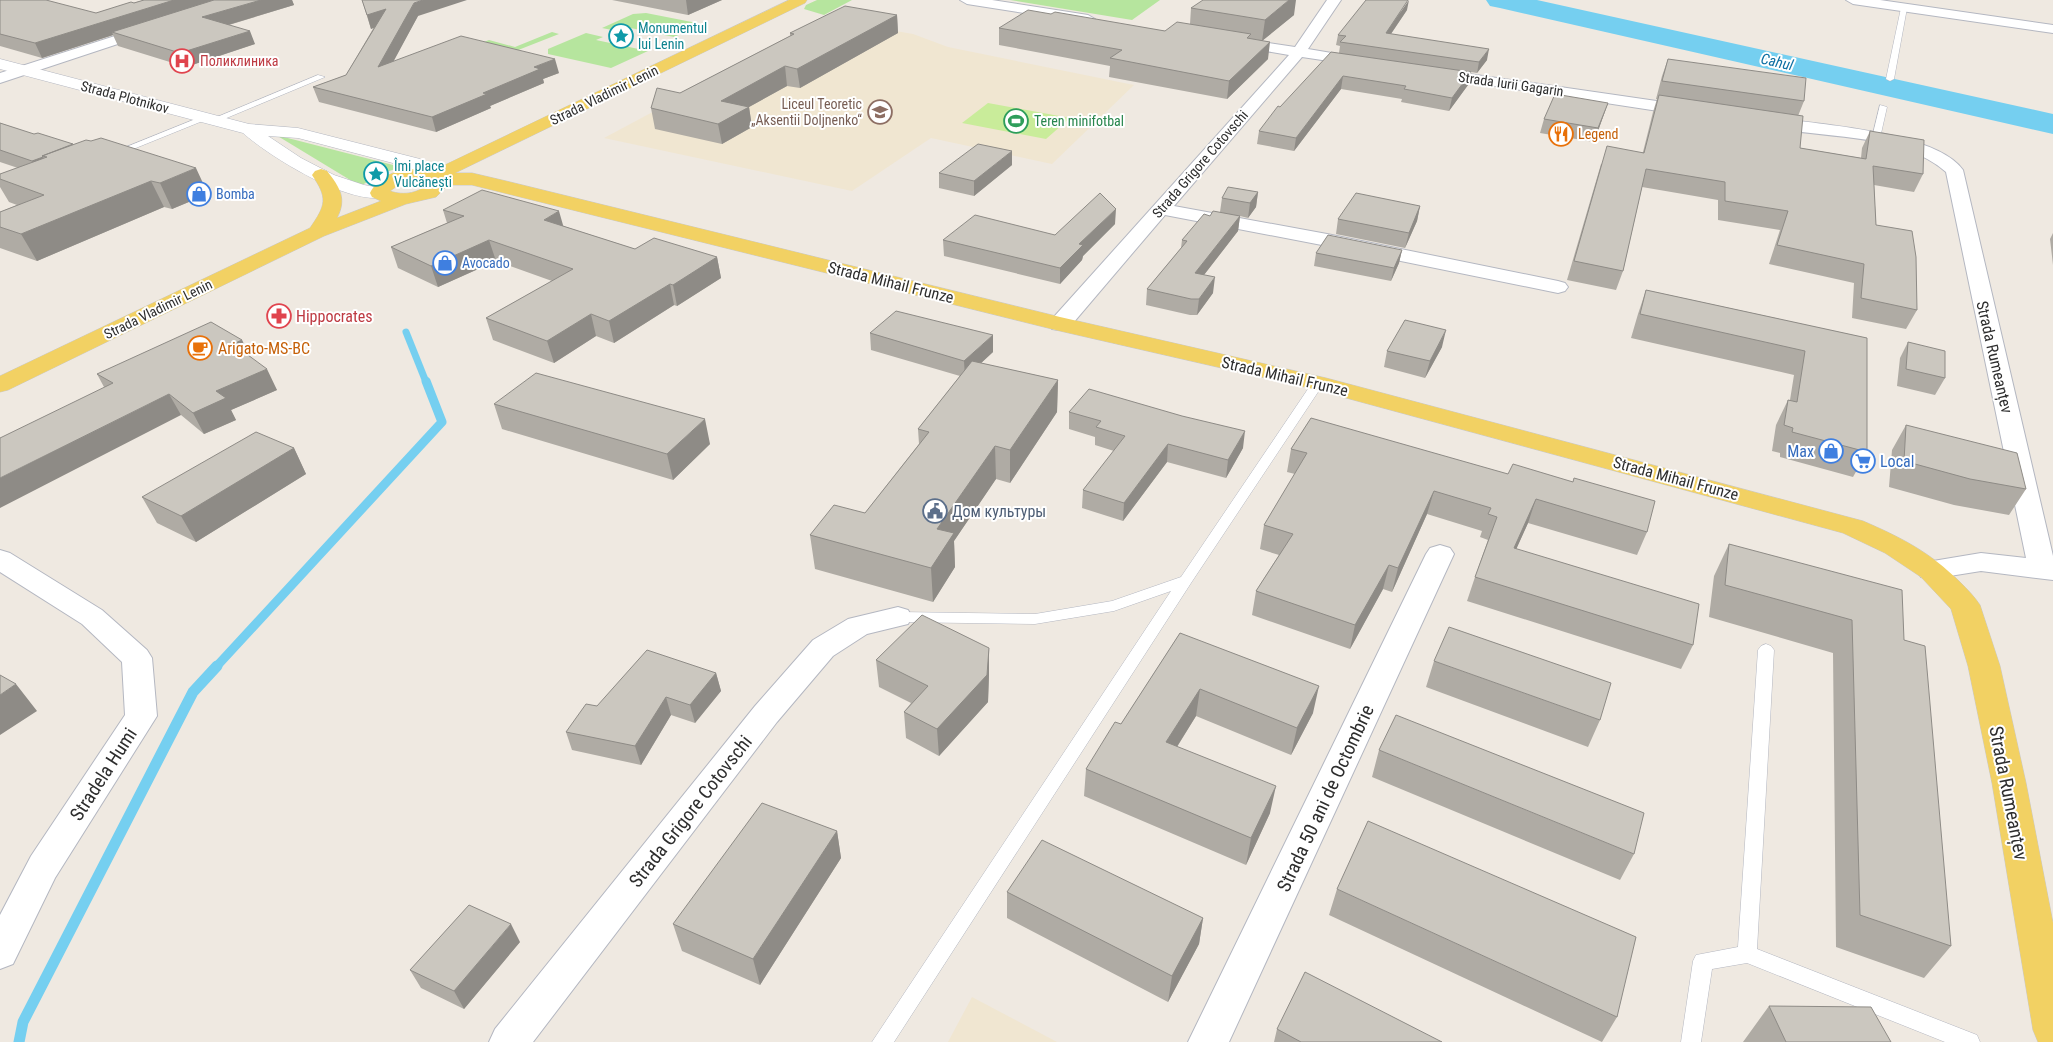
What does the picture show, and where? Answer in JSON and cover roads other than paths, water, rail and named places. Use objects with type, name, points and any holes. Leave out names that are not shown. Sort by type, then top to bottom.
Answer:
[{"type":"main road","name":"Strada Vladimir Lenin","points":[[0,385],[316,232],[405,198],[800,0]]},
{"type":"main road","name":"Strada Plotnikov","points":[[0,64],[249,129],[298,133],[414,163],[436,182]]},
{"type":"main road","name":"Strada Plotnikov","points":[[249,129],[268,144],[321,175],[356,189],[379,193]]},
{"type":"main road","name":"Strada Vladimir Lenin","points":[[316,232],[379,193],[385,183],[400,177],[419,174],[436,182]]},
{"type":"main road","points":[[316,232],[329,215],[334,204],[334,196],[330,186],[321,175]]},
{"type":"main road","name":"Strada Mihail Frunze","points":[[436,182],[506,187],[1060,324],[1318,383],[1854,527],[1895,546],[1931,570]]},
{"type":"main road","name":"Strada Vladimir Lenin","points":[[379,193],[388,197],[405,198]]},
{"type":"main road","name":"Strada Rumeanțev","points":[[1931,570],[1965,605],[1984,666],[2009,783],[2053,1030]]},
{"type":"street","points":[[967,0],[1104,22]]},
{"type":"street","name":"Strada Grigore Cotovschi","points":[[1060,324],[1298,53],[1334,0]]},
{"type":"street","points":[[1853,0],[2053,29]]},
{"type":"street","points":[[0,78],[164,24]]},
{"type":"street","points":[[1221,40],[1377,64]]},
{"type":"street","name":"Strada Iurii Gagarin","points":[[1416,70],[1709,114]]},
{"type":"street","points":[[1749,120],[1876,138],[1916,147],[1934,154]]},
{"type":"street","name":"Strada Rumeanțev","points":[[1934,154],[1954,170],[2048,570]]},
{"type":"street","points":[[1161,209],[1327,240],[1558,287]]},
{"type":"street","name":"Strada 50 ani de Octombrie","points":[[1208,1042],[1440,554]]},
{"type":"street","name":"Stradela Humi","points":[[0,559],[92,617],[137,658],[140,716],[43,867],[0,952]]},
{"type":"street","points":[[1931,570],[1980,562],[2048,570]]},
{"type":"street","name":"Strada Grigore Cotovschi","points":[[509,1042],[766,714],[823,648],[858,626],[898,617]]},
{"type":"lane","points":[[1890,79],[1895,5]]},
{"type":"lane","points":[[102,159],[321,77]]},
{"type":"lane","points":[[1876,138],[1883,107]]},
{"type":"lane","points":[[882,1042],[1318,383]]},
{"type":"lane","points":[[898,617],[1035,619],[1114,606],[1186,580]]},
{"type":"lane","points":[[1747,954],[1766,650]]},
{"type":"lane","points":[[1691,1042],[1703,961],[1747,954],[1970,1042]]},
{"type":"waterway","name":"Cahul","points":[[1500,0],[2053,124]]},
{"type":"waterway","points":[[406,332],[426,382]]},
{"type":"waterway","points":[[216,667],[442,422],[426,381]]},
{"type":"waterway","points":[[19,1042],[23,1022],[193,692],[217,666]]},
{"type":"place","name":"Monumentul lui Lenin","points":[[621,36]]},
{"type":"place","name":"Поликлиника","points":[[182,61]]},
{"type":"place","name":"Liceul Teoretic „Aksentii Doljnenko“","points":[[880,112]]},
{"type":"place","name":"Teren minifotbal","points":[[1016,121]]},
{"type":"place","name":"Legend","points":[[1561,134]]},
{"type":"place","name":"Îmi place Vulcănești","points":[[376,174]]},
{"type":"place","name":"Bomba","points":[[199,194]]},
{"type":"place","name":"Avocado","points":[[445,263]]},
{"type":"place","name":"Hippocrates","points":[[279,316]]},
{"type":"place","name":"Arigato-MS-BC","points":[[200,348]]},
{"type":"place","name":"Max","points":[[1831,451]]},
{"type":"place","name":"Local","points":[[1863,461]]},
{"type":"place","name":"Дом культуры","points":[[935,511]]}]
